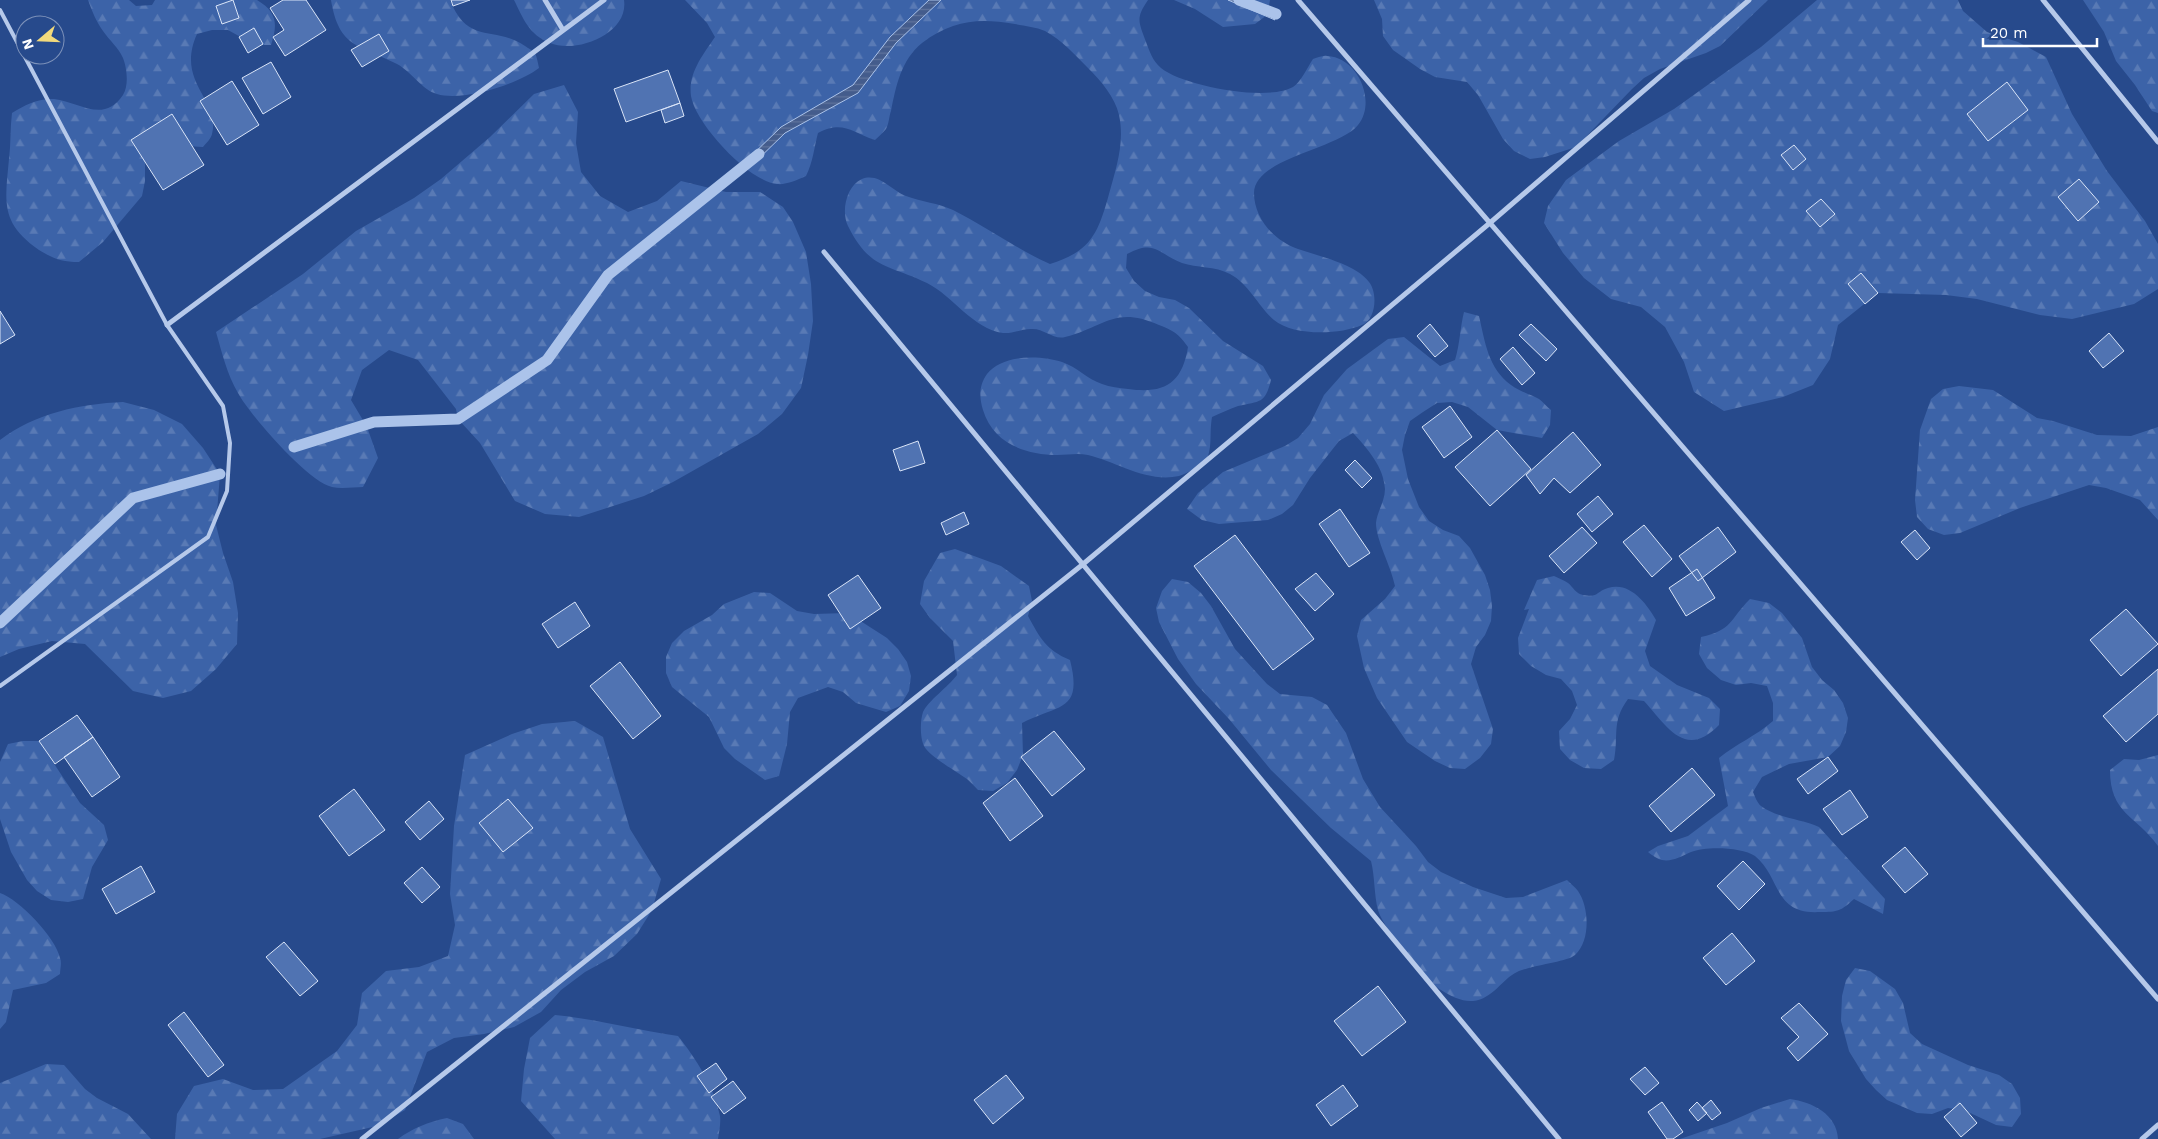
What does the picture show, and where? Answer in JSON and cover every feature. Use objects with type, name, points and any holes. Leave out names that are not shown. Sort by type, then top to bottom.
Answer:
[{"type":"street","points":[[545,0],[563,30]]},
{"type":"street","points":[[167,325],[604,0]]},
{"type":"street","points":[[1298,0],[2158,999]]},
{"type":"street","points":[[362,1139],[1082,565],[1491,222],[1749,0]]},
{"type":"street","points":[[2043,0],[2158,142]]},
{"type":"street","points":[[824,252],[1559,1139]]},
{"type":"street","points":[[2142,1139],[2158,1125]]},
{"type":"lane","points":[[0,10],[167,325],[223,406],[230,443],[227,490],[208,536],[0,686]]},
{"type":"green space","points":[[88,0],[129,0],[136,6],[152,5],[155,0],[257,0],[269,9],[272,14],[275,31],[271,45],[255,45],[228,30],[212,30],[197,34],[192,51],[191,66],[194,78],[210,111],[213,122],[211,138],[203,147],[187,146],[145,150],[145,181],[142,196],[103,242],[79,262],[73,262],[63,261],[44,253],[26,240],[11,221],[6,200],[12,113],[32,103],[48,99],[99,110],[116,104],[125,91],[127,77],[123,58],[94,16]]},
{"type":"green space","points":[[331,0],[450,0],[465,24],[483,32],[514,40],[525,46],[535,53],[539,68],[518,80],[475,94],[448,96],[437,94],[427,89],[397,64],[362,48],[346,37],[339,28]]},
{"type":"green space","points":[[514,0],[624,0],[623,12],[618,23],[610,31],[586,43],[561,46],[543,40],[532,31]]},
{"type":"green space","points":[[685,0],[1148,0],[1141,12],[1140,25],[1152,56],[1161,68],[1187,81],[1226,90],[1246,92],[1264,93],[1293,87],[1313,59],[1322,56],[1338,58],[1348,64],[1355,72],[1365,93],[1366,105],[1358,125],[1334,141],[1282,162],[1268,171],[1258,181],[1254,193],[1255,202],[1262,220],[1281,240],[1298,249],[1343,264],[1366,279],[1374,293],[1373,312],[1367,322],[1362,325],[1341,331],[1317,332],[1293,329],[1274,320],[1243,283],[1230,274],[1224,271],[1182,263],[1156,249],[1144,248],[1136,250],[1127,254],[1126,268],[1134,281],[1145,291],[1159,297],[1175,300],[1189,308],[1223,341],[1263,366],[1271,380],[1264,397],[1257,402],[1238,406],[1212,417],[1210,445],[1206,462],[1179,476],[1155,477],[1088,455],[1033,453],[1012,445],[994,431],[983,410],[981,387],[984,378],[994,367],[1022,358],[1044,358],[1067,364],[1105,385],[1128,389],[1152,390],[1169,384],[1176,378],[1185,360],[1188,347],[1172,331],[1144,319],[1131,317],[1120,317],[1110,320],[1061,338],[1033,329],[1007,333],[992,330],[973,319],[927,283],[881,264],[864,251],[848,226],[845,214],[846,200],[852,187],[857,182],[862,179],[874,178],[901,194],[953,210],[1025,252],[1050,264],[1064,259],[1084,247],[1091,239],[1101,220],[1117,165],[1121,125],[1117,108],[1107,90],[1068,48],[1045,31],[1015,24],[989,21],[955,25],[933,35],[922,43],[909,57],[897,83],[887,127],[884,132],[875,140],[841,127],[834,127],[818,133],[806,176],[788,183],[777,184],[765,181],[752,173],[725,149],[702,121],[695,107],[691,96],[694,72],[715,37],[707,23]]},
{"type":"green space","points":[[1174,0],[1270,0],[1267,15],[1255,24],[1223,27],[1195,9]]},
{"type":"green space","points":[[1374,0],[1768,0],[1720,46],[1706,53],[1660,69],[1644,78],[1576,147],[1545,157],[1530,159],[1514,151],[1503,139],[1478,95],[1467,82],[1435,77],[1393,50],[1383,36],[1382,19]]},
{"type":"green space","points":[[1817,0],[1958,0],[1963,11],[1987,32],[2018,42],[2046,57],[2072,114],[2107,171],[2145,221],[2158,244],[2158,289],[2134,304],[2072,319],[2040,315],[1977,299],[1946,295],[1878,293],[1838,325],[1830,359],[1813,385],[1783,397],[1724,411],[1694,392],[1684,362],[1665,327],[1641,307],[1611,299],[1584,278],[1563,253],[1544,223],[1548,206],[1566,180],[1619,141],[1674,109],[1761,47]]},
{"type":"green space","points":[[2083,0],[2158,0],[2158,113],[2152,111],[2116,61],[2104,32]]},
{"type":"green space","points":[[564,85],[578,112],[576,143],[581,172],[600,196],[628,212],[657,201],[681,181],[726,192],[760,192],[783,207],[793,222],[806,252],[811,284],[813,321],[801,388],[782,414],[758,434],[673,482],[644,496],[579,517],[545,514],[515,501],[480,443],[458,419],[456,409],[418,360],[389,350],[362,370],[351,400],[367,427],[378,458],[363,487],[336,488],[322,482],[295,461],[254,416],[238,393],[231,378],[216,332],[303,274],[356,231],[414,198],[441,179],[490,137],[534,94]]},
{"type":"green space","points":[[1464,312],[1479,316],[1492,363],[1503,378],[1514,387],[1539,399],[1551,410],[1550,425],[1542,438],[1497,430],[1468,407],[1452,402],[1437,403],[1410,421],[1405,435],[1402,450],[1408,479],[1419,507],[1429,521],[1443,530],[1459,536],[1470,548],[1485,575],[1490,590],[1491,621],[1485,635],[1476,647],[1471,664],[1493,729],[1491,744],[1480,758],[1465,769],[1450,768],[1435,761],[1407,742],[1377,698],[1364,668],[1357,636],[1361,620],[1385,599],[1395,586],[1381,545],[1376,523],[1385,493],[1382,473],[1374,458],[1353,433],[1339,441],[1310,478],[1293,505],[1282,514],[1268,520],[1219,524],[1202,520],[1187,509],[1198,493],[1223,472],[1285,446],[1298,438],[1310,424],[1324,395],[1347,369],[1388,339],[1404,337],[1440,366],[1455,360]]},
{"type":"green space","points":[[1959,386],[1993,390],[2037,418],[2097,435],[2131,436],[2158,427],[2158,520],[2140,500],[2106,488],[2089,485],[2020,508],[1960,533],[1944,535],[1928,529],[1917,517],[1915,500],[1920,430],[1931,399],[1943,389]]},
{"type":"green space","points":[[123,402],[154,410],[182,424],[203,448],[220,474],[216,525],[233,582],[238,613],[237,644],[216,669],[191,691],[163,698],[133,691],[85,644],[52,641],[19,649],[0,657],[0,440],[28,423],[58,412],[91,405]]},
{"type":"green space","points":[[955,549],[1001,566],[1029,586],[1032,601],[1028,616],[1044,642],[1055,652],[1070,660],[1073,677],[1073,689],[1070,698],[1065,704],[1022,723],[1023,755],[1017,770],[1007,783],[993,791],[978,790],[966,778],[931,754],[924,746],[922,739],[921,725],[923,712],[929,703],[957,675],[953,641],[930,618],[920,604],[924,581],[940,553]]},
{"type":"green space","points":[[1554,576],[1566,582],[1576,592],[1583,595],[1595,595],[1608,588],[1616,587],[1624,588],[1637,595],[1656,620],[1645,651],[1650,666],[1677,685],[1709,698],[1720,709],[1719,725],[1707,735],[1696,740],[1686,739],[1677,736],[1669,729],[1644,701],[1628,699],[1617,722],[1614,760],[1601,769],[1584,768],[1570,760],[1560,749],[1559,731],[1570,719],[1577,705],[1572,691],[1561,679],[1546,675],[1531,666],[1519,654],[1518,638],[1529,609],[1524,610],[1537,580]]},
{"type":"green space","points":[[1172,579],[1188,582],[1201,593],[1211,606],[1235,649],[1267,684],[1280,694],[1312,697],[1327,705],[1346,733],[1363,779],[1380,807],[1428,862],[1441,872],[1473,887],[1506,898],[1523,897],[1567,880],[1582,898],[1587,923],[1584,941],[1575,955],[1565,960],[1517,972],[1486,997],[1473,1001],[1465,1001],[1452,996],[1434,984],[1406,953],[1382,918],[1378,910],[1371,861],[1331,828],[1271,770],[1229,719],[1196,684],[1178,659],[1159,622],[1156,608],[1162,591]]},
{"type":"green space","points":[[754,592],[770,593],[797,611],[814,614],[848,613],[887,638],[898,649],[907,662],[911,676],[909,691],[900,706],[886,712],[856,703],[843,692],[828,687],[798,698],[790,712],[787,744],[779,776],[765,780],[735,759],[724,748],[709,717],[672,687],[666,673],[666,657],[672,643],[684,631],[712,615],[724,604]]},
{"type":"green space","points":[[1750,599],[1769,603],[1782,613],[1802,638],[1812,667],[1822,680],[1834,690],[1843,703],[1848,718],[1846,732],[1840,746],[1828,757],[1789,764],[1762,777],[1753,792],[1760,805],[1767,810],[1819,827],[1885,899],[1883,914],[1854,899],[1839,910],[1831,912],[1805,911],[1794,907],[1780,893],[1763,865],[1755,856],[1749,853],[1723,848],[1705,849],[1691,852],[1681,857],[1662,860],[1648,852],[1658,846],[1688,836],[1728,806],[1719,758],[1773,721],[1773,703],[1767,686],[1751,683],[1736,685],[1721,680],[1707,668],[1699,654],[1701,637],[1725,627]]},
{"type":"green space","points":[[575,721],[603,737],[630,829],[661,879],[652,910],[637,934],[614,956],[585,972],[561,990],[541,1012],[514,1027],[454,1038],[427,1052],[405,1110],[377,1126],[320,1139],[175,1139],[177,1114],[194,1086],[223,1079],[253,1090],[283,1089],[337,1051],[357,1025],[362,993],[386,971],[419,967],[448,956],[455,925],[450,894],[454,826],[465,755],[512,734],[542,724]]},
{"type":"green space","points":[[23,741],[39,741],[80,803],[104,825],[108,840],[92,867],[83,899],[68,902],[51,900],[37,891],[27,880],[11,852],[0,819],[0,762],[8,744]]},
{"type":"green space","points":[[2158,755],[2158,846],[2119,805],[2111,785],[2110,770],[2124,759],[2139,760]]},
{"type":"green space","points":[[0,893],[17,903],[36,920],[52,940],[61,964],[60,974],[46,983],[13,990],[6,1022],[0,1029]]},
{"type":"green space","points":[[1855,968],[1870,971],[1895,989],[1903,1003],[1910,1033],[1922,1044],[1968,1065],[1999,1075],[2012,1084],[2020,1098],[2021,1114],[2012,1127],[1996,1125],[1966,1111],[1948,1108],[1932,1114],[1917,1113],[1887,1100],[1876,1090],[1866,1079],[1849,1051],[1841,1021],[1842,996],[1846,980]]},
{"type":"green space","points":[[555,1015],[678,1036],[698,1064],[713,1094],[720,1116],[718,1139],[555,1139],[521,1101],[524,1069],[530,1038]]},
{"type":"green space","points":[[46,1064],[64,1065],[85,1089],[97,1098],[128,1114],[151,1139],[0,1139],[0,1083]]},
{"type":"green space","points":[[1790,1099],[1815,1106],[1828,1116],[1837,1130],[1838,1139],[1680,1139],[1727,1123],[1761,1108]]},
{"type":"green space","points":[[447,1118],[463,1124],[474,1139],[398,1139],[421,1126]]},
{"type":"shaded area","points":[[929,0],[941,0],[896,43],[858,93],[785,133],[750,167],[745,162],[781,127],[853,85],[890,37]]},
{"type":"shaded area","points":[[1228,0],[1256,2],[1266,8],[1275,20]]},
{"type":"building","points":[[233,0],[239,18],[222,24],[216,6]]},
{"type":"building","points":[[283,0],[306,0],[326,30],[285,56],[273,37],[284,30],[270,8]]},
{"type":"building","points":[[451,0],[470,0],[453,6]]},
{"type":"building","points":[[254,28],[263,44],[248,53],[239,37]]},
{"type":"building","points":[[379,34],[389,51],[362,67],[351,50]]},
{"type":"building","points":[[271,62],[291,97],[263,114],[242,78]]},
{"type":"building","points":[[668,70],[680,103],[626,122],[614,89]]},
{"type":"building","points":[[232,81],[259,125],[227,145],[200,101]]},
{"type":"building","points":[[2007,82],[2028,110],[1988,141],[1967,114]]},
{"type":"building","points":[[680,103],[684,116],[665,123],[661,110]]},
{"type":"building","points":[[172,114],[204,165],[163,190],[131,140]]},
{"type":"building","points":[[1794,145],[1806,159],[1793,170],[1781,155]]},
{"type":"building","points":[[2079,179],[2099,202],[2078,221],[2058,197]]},
{"type":"building","points":[[1821,199],[1835,214],[1820,227],[1806,211]]},
{"type":"building","points":[[1861,273],[1878,293],[1865,304],[1848,284]]},
{"type":"building","points":[[0,311],[15,335],[0,344]]},
{"type":"building","points":[[1430,324],[1448,346],[1435,357],[1417,336]]},
{"type":"building","points":[[1531,324],[1557,349],[1546,361],[1519,335]]},
{"type":"building","points":[[2109,333],[2124,351],[2103,368],[2089,351]]},
{"type":"building","points":[[1513,347],[1535,373],[1522,385],[1500,359]]},
{"type":"building","points":[[1450,406],[1472,437],[1444,458],[1422,427]]},
{"type":"building","points":[[1497,430],[1531,469],[1490,506],[1455,467]]},
{"type":"building","points":[[1573,432],[1601,465],[1570,493],[1554,478],[1540,494],[1526,475]]},
{"type":"building","points":[[918,441],[925,463],[900,471],[893,450]]},
{"type":"building","points":[[1355,460],[1372,478],[1362,488],[1345,470]]},
{"type":"building","points":[[1598,496],[1613,514],[1592,532],[1577,514]]},
{"type":"building","points":[[1340,509],[1370,553],[1349,567],[1319,524]]},
{"type":"building","points":[[964,512],[969,524],[946,535],[941,523]]},
{"type":"building","points":[[1644,525],[1672,559],[1652,577],[1623,542]]},
{"type":"building","points":[[1582,527],[1597,543],[1564,573],[1549,556]]},
{"type":"building","points":[[1718,527],[1736,552],[1698,581],[1679,556]]},
{"type":"building","points":[[1915,530],[1930,548],[1917,560],[1901,542]]},
{"type":"building","points":[[1235,535],[1314,639],[1273,670],[1194,566]]},
{"type":"building","points":[[1697,569],[1715,598],[1686,616],[1669,588]]},
{"type":"building","points":[[1316,573],[1334,594],[1315,611],[1295,589]]},
{"type":"building","points":[[858,575],[881,608],[850,629],[828,595]]},
{"type":"building","points":[[575,602],[590,626],[558,648],[542,624]]},
{"type":"building","points":[[2126,609],[2158,644],[2121,676],[2090,640]]},
{"type":"building","points":[[620,662],[661,716],[633,739],[590,686]]},
{"type":"building","points":[[2158,669],[2158,714],[2126,742],[2103,716]]},
{"type":"building","points":[[77,715],[93,737],[55,764],[39,741]]},
{"type":"building","points":[[1054,731],[1085,769],[1052,796],[1021,757]]},
{"type":"building","points":[[93,737],[120,777],[92,797],[64,757]]},
{"type":"building","points":[[1828,757],[1838,771],[1808,794],[1797,779]]},
{"type":"building","points":[[1692,768],[1715,795],[1671,832],[1649,806]]},
{"type":"building","points":[[1015,778],[1043,816],[1010,841],[983,803]]},
{"type":"building","points":[[354,789],[385,830],[349,856],[319,816]]},
{"type":"building","points":[[1850,790],[1868,817],[1842,835],[1823,809]]},
{"type":"building","points":[[508,799],[533,828],[503,852],[479,823]]},
{"type":"building","points":[[429,801],[444,819],[420,840],[405,822]]},
{"type":"building","points":[[1905,847],[1928,874],[1905,893],[1882,866]]},
{"type":"building","points":[[1743,861],[1765,884],[1739,910],[1717,886]]},
{"type":"building","points":[[141,866],[155,892],[116,914],[102,889]]},
{"type":"building","points":[[422,867],[440,887],[422,903],[404,883]]},
{"type":"building","points":[[1732,933],[1755,961],[1726,985],[1703,958]]},
{"type":"building","points":[[284,942],[318,981],[300,996],[266,957]]},
{"type":"building","points":[[1378,986],[1406,1022],[1362,1056],[1334,1021]]},
{"type":"building","points":[[1799,1003],[1828,1034],[1798,1061],[1787,1048],[1799,1037],[1781,1018]]},
{"type":"building","points":[[184,1012],[224,1065],[208,1077],[168,1025]]},
{"type":"building","points":[[716,1063],[727,1079],[709,1093],[697,1076]]},
{"type":"building","points":[[1645,1067],[1659,1083],[1645,1095],[1630,1079]]},
{"type":"building","points":[[1006,1075],[1024,1098],[993,1124],[974,1100]]},
{"type":"building","points":[[733,1081],[746,1098],[724,1114],[711,1097]]},
{"type":"building","points":[[1343,1085],[1358,1106],[1331,1126],[1316,1105]]},
{"type":"building","points":[[1711,1100],[1721,1113],[1712,1120],[1702,1108]]},
{"type":"building","points":[[1662,1102],[1683,1132],[1673,1139],[1667,1139],[1648,1112]]},
{"type":"building","points":[[1697,1102],[1707,1113],[1698,1121],[1689,1110]]},
{"type":"building","points":[[1960,1103],[1977,1123],[1961,1137],[1944,1117]]},
{"type":"waterway","points":[[1239,0],[1276,14]]},
{"type":"waterway","points":[[294,447],[374,422],[458,419],[547,360],[608,275],[759,154]]},
{"type":"waterway","points":[[0,623],[133,498],[220,474]]}]
